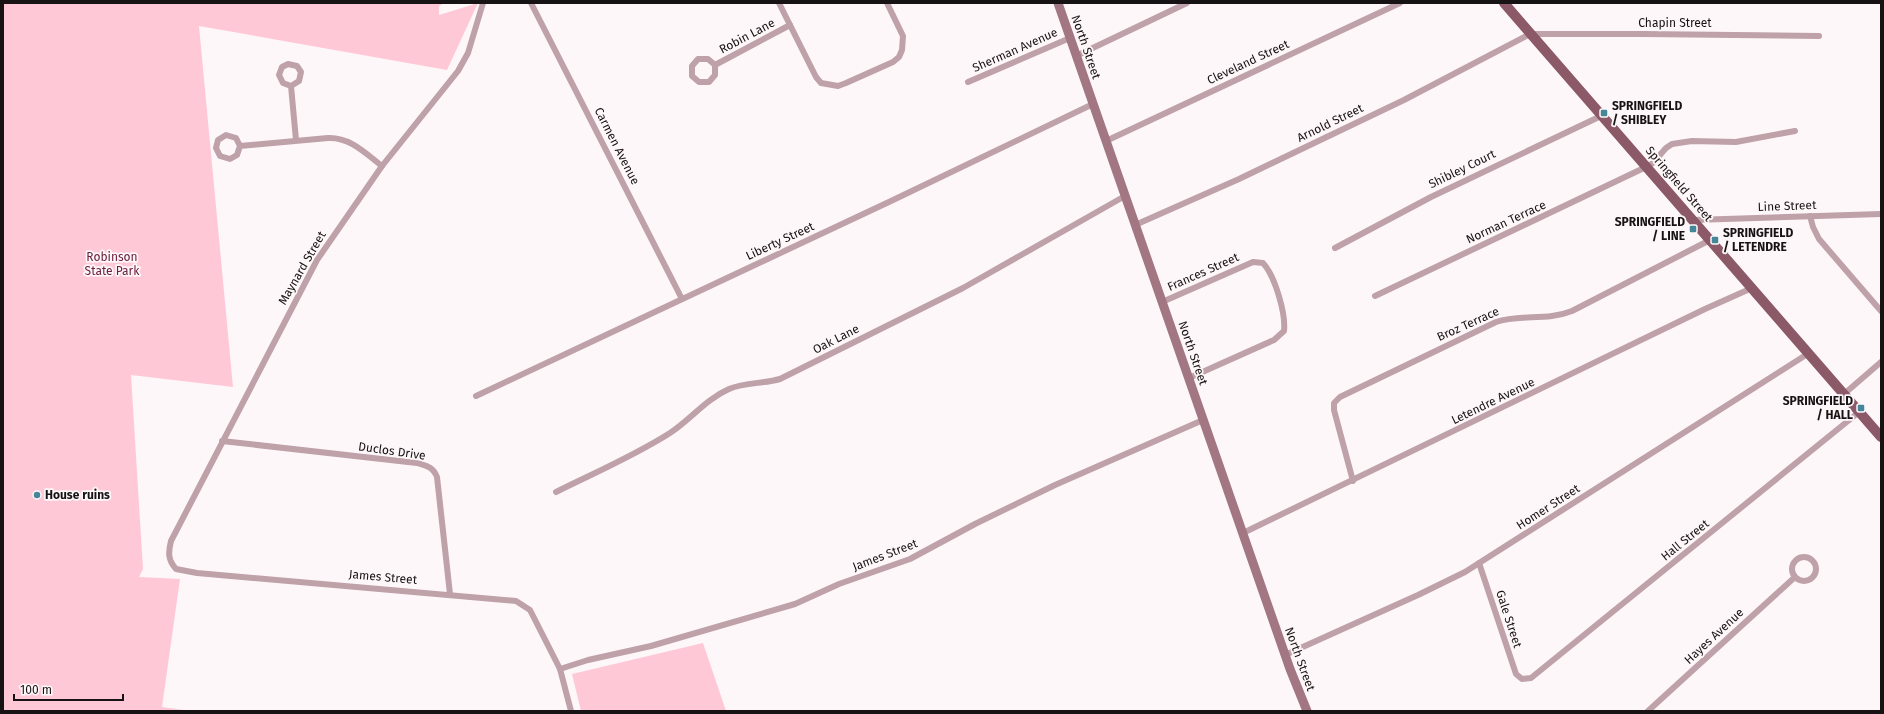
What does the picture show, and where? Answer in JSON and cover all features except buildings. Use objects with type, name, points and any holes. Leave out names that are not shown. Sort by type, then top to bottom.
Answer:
[{"type":"main road","name":"North Street","points":[[1058,3],[1203,420],[1307,711]]},
{"type":"main road","name":"Springfield Street","points":[[1504,3],[1881,437]]},
{"type":"street","name":"Maynard Street","points":[[170,562],[168,554],[170,541],[317,260],[382,166],[458,70],[468,54],[483,3]]},
{"type":"street","name":"Carmen Avenue","points":[[532,3],[682,299]]},
{"type":"street","points":[[779,3],[816,77],[821,83],[838,86],[893,62],[899,57],[902,50],[903,36],[887,3]]},
{"type":"street","points":[[1076,56],[1187,3]]},
{"type":"street","name":"Cleveland Street","points":[[1106,141],[1400,3]]},
{"type":"street","name":"Robin Lane","points":[[715,65],[790,25]]},
{"type":"street","name":"Chapin Street","points":[[1530,34],[1820,36]]},
{"type":"street","name":"Arnold Street","points":[[1135,225],[1239,179],[1404,100],[1530,34]]},
{"type":"street","name":"Sherman Avenue","points":[[968,82],[1070,38]]},
{"type":"street","name":"Robin Lane","points":[[698,59],[708,59],[715,65],[715,75],[709,82],[699,82],[692,76],[692,66],[698,59]]},
{"type":"street","points":[[291,86],[296,140]]},
{"type":"street","name":"Liberty Street","points":[[476,396],[1093,104]]},
{"type":"street","name":"Shibley Court","points":[[1335,248],[1431,197],[1602,116]]},
{"type":"street","name":"Norman Terrace","points":[[1375,296],[1646,167],[1653,163],[1666,148],[1672,144],[1692,141],[1742,141],[1795,131]]},
{"type":"street","points":[[229,135],[236,138],[240,146],[236,155],[230,159],[220,156],[216,148],[220,138],[229,135]]},
{"type":"street","points":[[240,146],[296,140],[340,138],[350,143],[382,166]]},
{"type":"street","name":"Oak Lane","points":[[556,492],[657,441],[684,423],[708,401],[729,389],[748,383],[780,379],[963,288],[1125,196]]},
{"type":"street","name":"Line Street","points":[[1693,220],[1881,214]]},
{"type":"street","points":[[1810,216],[1812,227],[1819,239],[1881,311]]},
{"type":"street","name":"Broz Terrace","points":[[1352,481],[1334,413],[1334,405],[1340,397],[1496,322],[1514,318],[1552,317],[1572,311],[1710,240]]},
{"type":"street","name":"Frances Street","points":[[1162,302],[1253,262],[1263,263],[1270,274],[1285,317],[1284,331],[1279,336],[1189,378]]},
{"type":"street","name":"Letendre Avenue","points":[[1243,533],[1705,309],[1752,288]]},
{"type":"street","name":"Homer Street","points":[[1286,655],[1440,585],[1479,563],[1809,353]]},
{"type":"street","points":[[1844,394],[1881,362]]},
{"type":"street","name":"Hall Street","points":[[1522,679],[1531,678],[1540,672],[1859,412]]},
{"type":"street","name":"James Street","points":[[560,669],[588,660],[651,646],[795,604],[839,584],[910,558],[1055,485],[1203,420]]},
{"type":"street","name":"Duclos Drive","points":[[222,441],[417,463],[429,466],[434,470],[437,477],[450,594]]},
{"type":"street","points":[[1807,557],[1814,561],[1816,569],[1812,578],[1802,581],[1795,576],[1792,566],[1796,559],[1807,557]]},
{"type":"street","name":"James Street","points":[[170,562],[176,570],[197,573],[450,594],[516,601],[530,610],[560,669],[571,711]]},
{"type":"street","name":"Gale Street","points":[[1479,563],[1516,674],[1522,679]]},
{"type":"street","name":"Hayes Avenue","points":[[1648,711],[1795,576]]},
{"type":"green space","name":"Robinson State Park","points":[[3,3],[444,3],[439,6],[439,15],[478,3],[447,70],[199,26],[233,387],[131,375],[143,569],[139,577],[180,579],[162,707],[191,711],[3,711]]},
{"type":"green space","points":[[703,643],[726,711],[581,711],[572,674]]},
{"type":"place","name":"SPRINGFIELD / SHIBLEY","points":[[1604,113]]},
{"type":"place","name":"SPRINGFIELD / LINE","points":[[1693,229]]},
{"type":"place","name":"SPRINGFIELD / LETENDRE","points":[[1715,240]]},
{"type":"place","name":"SPRINGFIELD / HALL","points":[[1861,408]]},
{"type":"place","name":"House ruins","points":[[37,495]]}]
